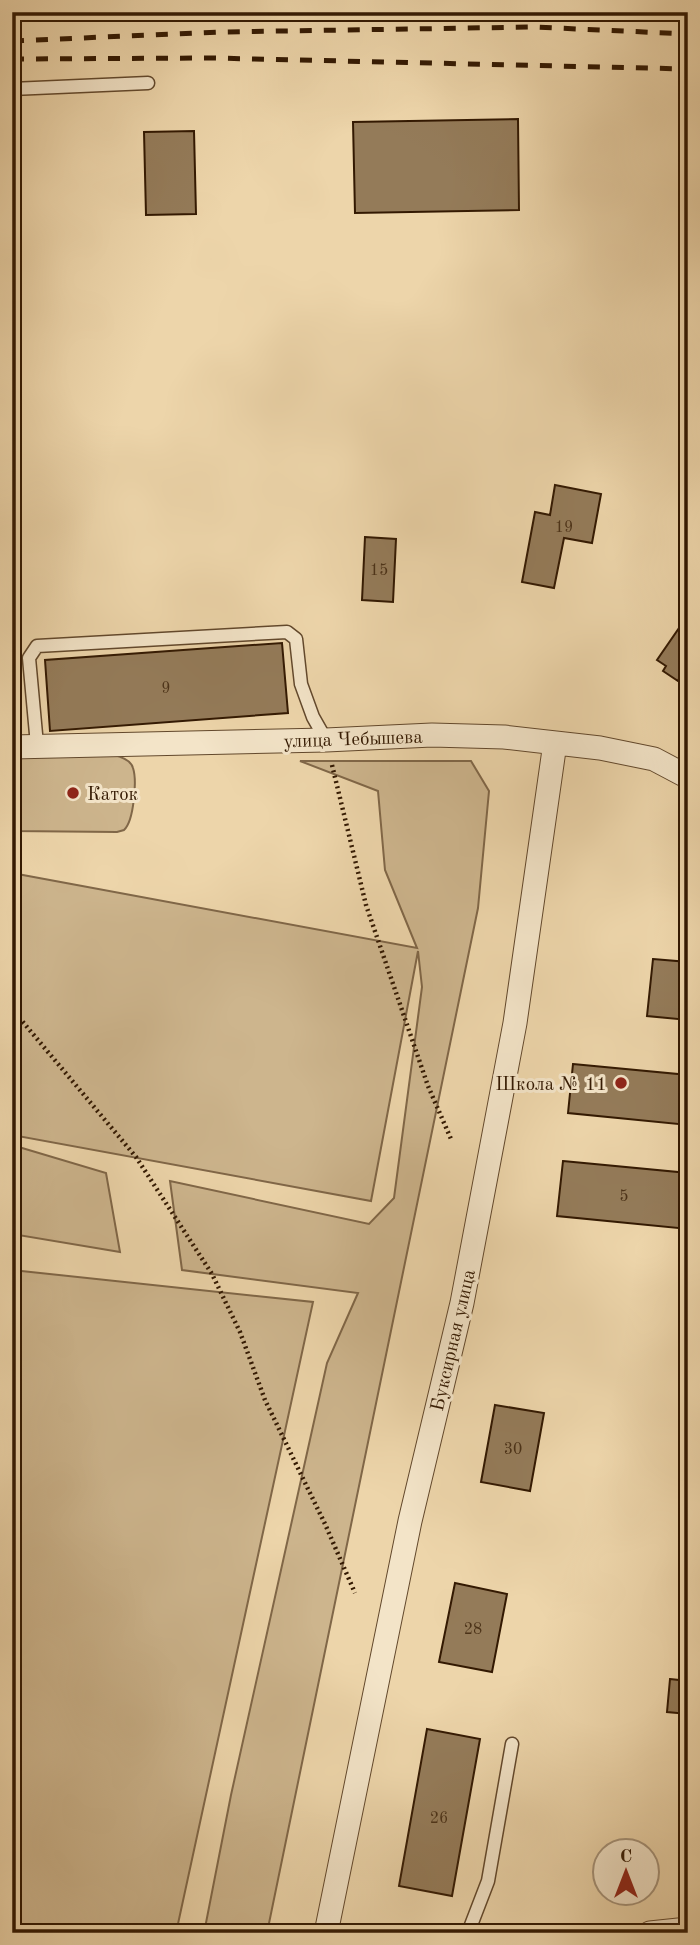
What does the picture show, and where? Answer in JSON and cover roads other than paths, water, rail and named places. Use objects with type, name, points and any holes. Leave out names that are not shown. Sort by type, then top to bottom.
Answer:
[{"type":"street","name":"улица Чебышева","points":[[12,747],[432,735],[504,737],[600,748],[654,759],[688,777]]},
{"type":"street","name":"Буксирная улица","points":[[326,1933],[410,1521],[462,1303],[515,1023],[555,743]]},
{"type":"street","points":[[650,1933],[688,1929]]},
{"type":"lane","points":[[12,89],[148,83]]},
{"type":"lane","points":[[37,745],[29,659],[37,646],[287,632],[296,639],[301,684],[313,717],[326,740]]},
{"type":"lane","points":[[468,1933],[488,1881],[512,1744]]},
{"type":"railway","points":[[12,41],[220,32],[534,27],[688,34]]},
{"type":"railway","points":[[12,59],[212,58],[688,69]]},
{"type":"place","name":"Каток","points":[[73,793]]},
{"type":"place","name":"Школа № 11","points":[[621,1083]]}]
